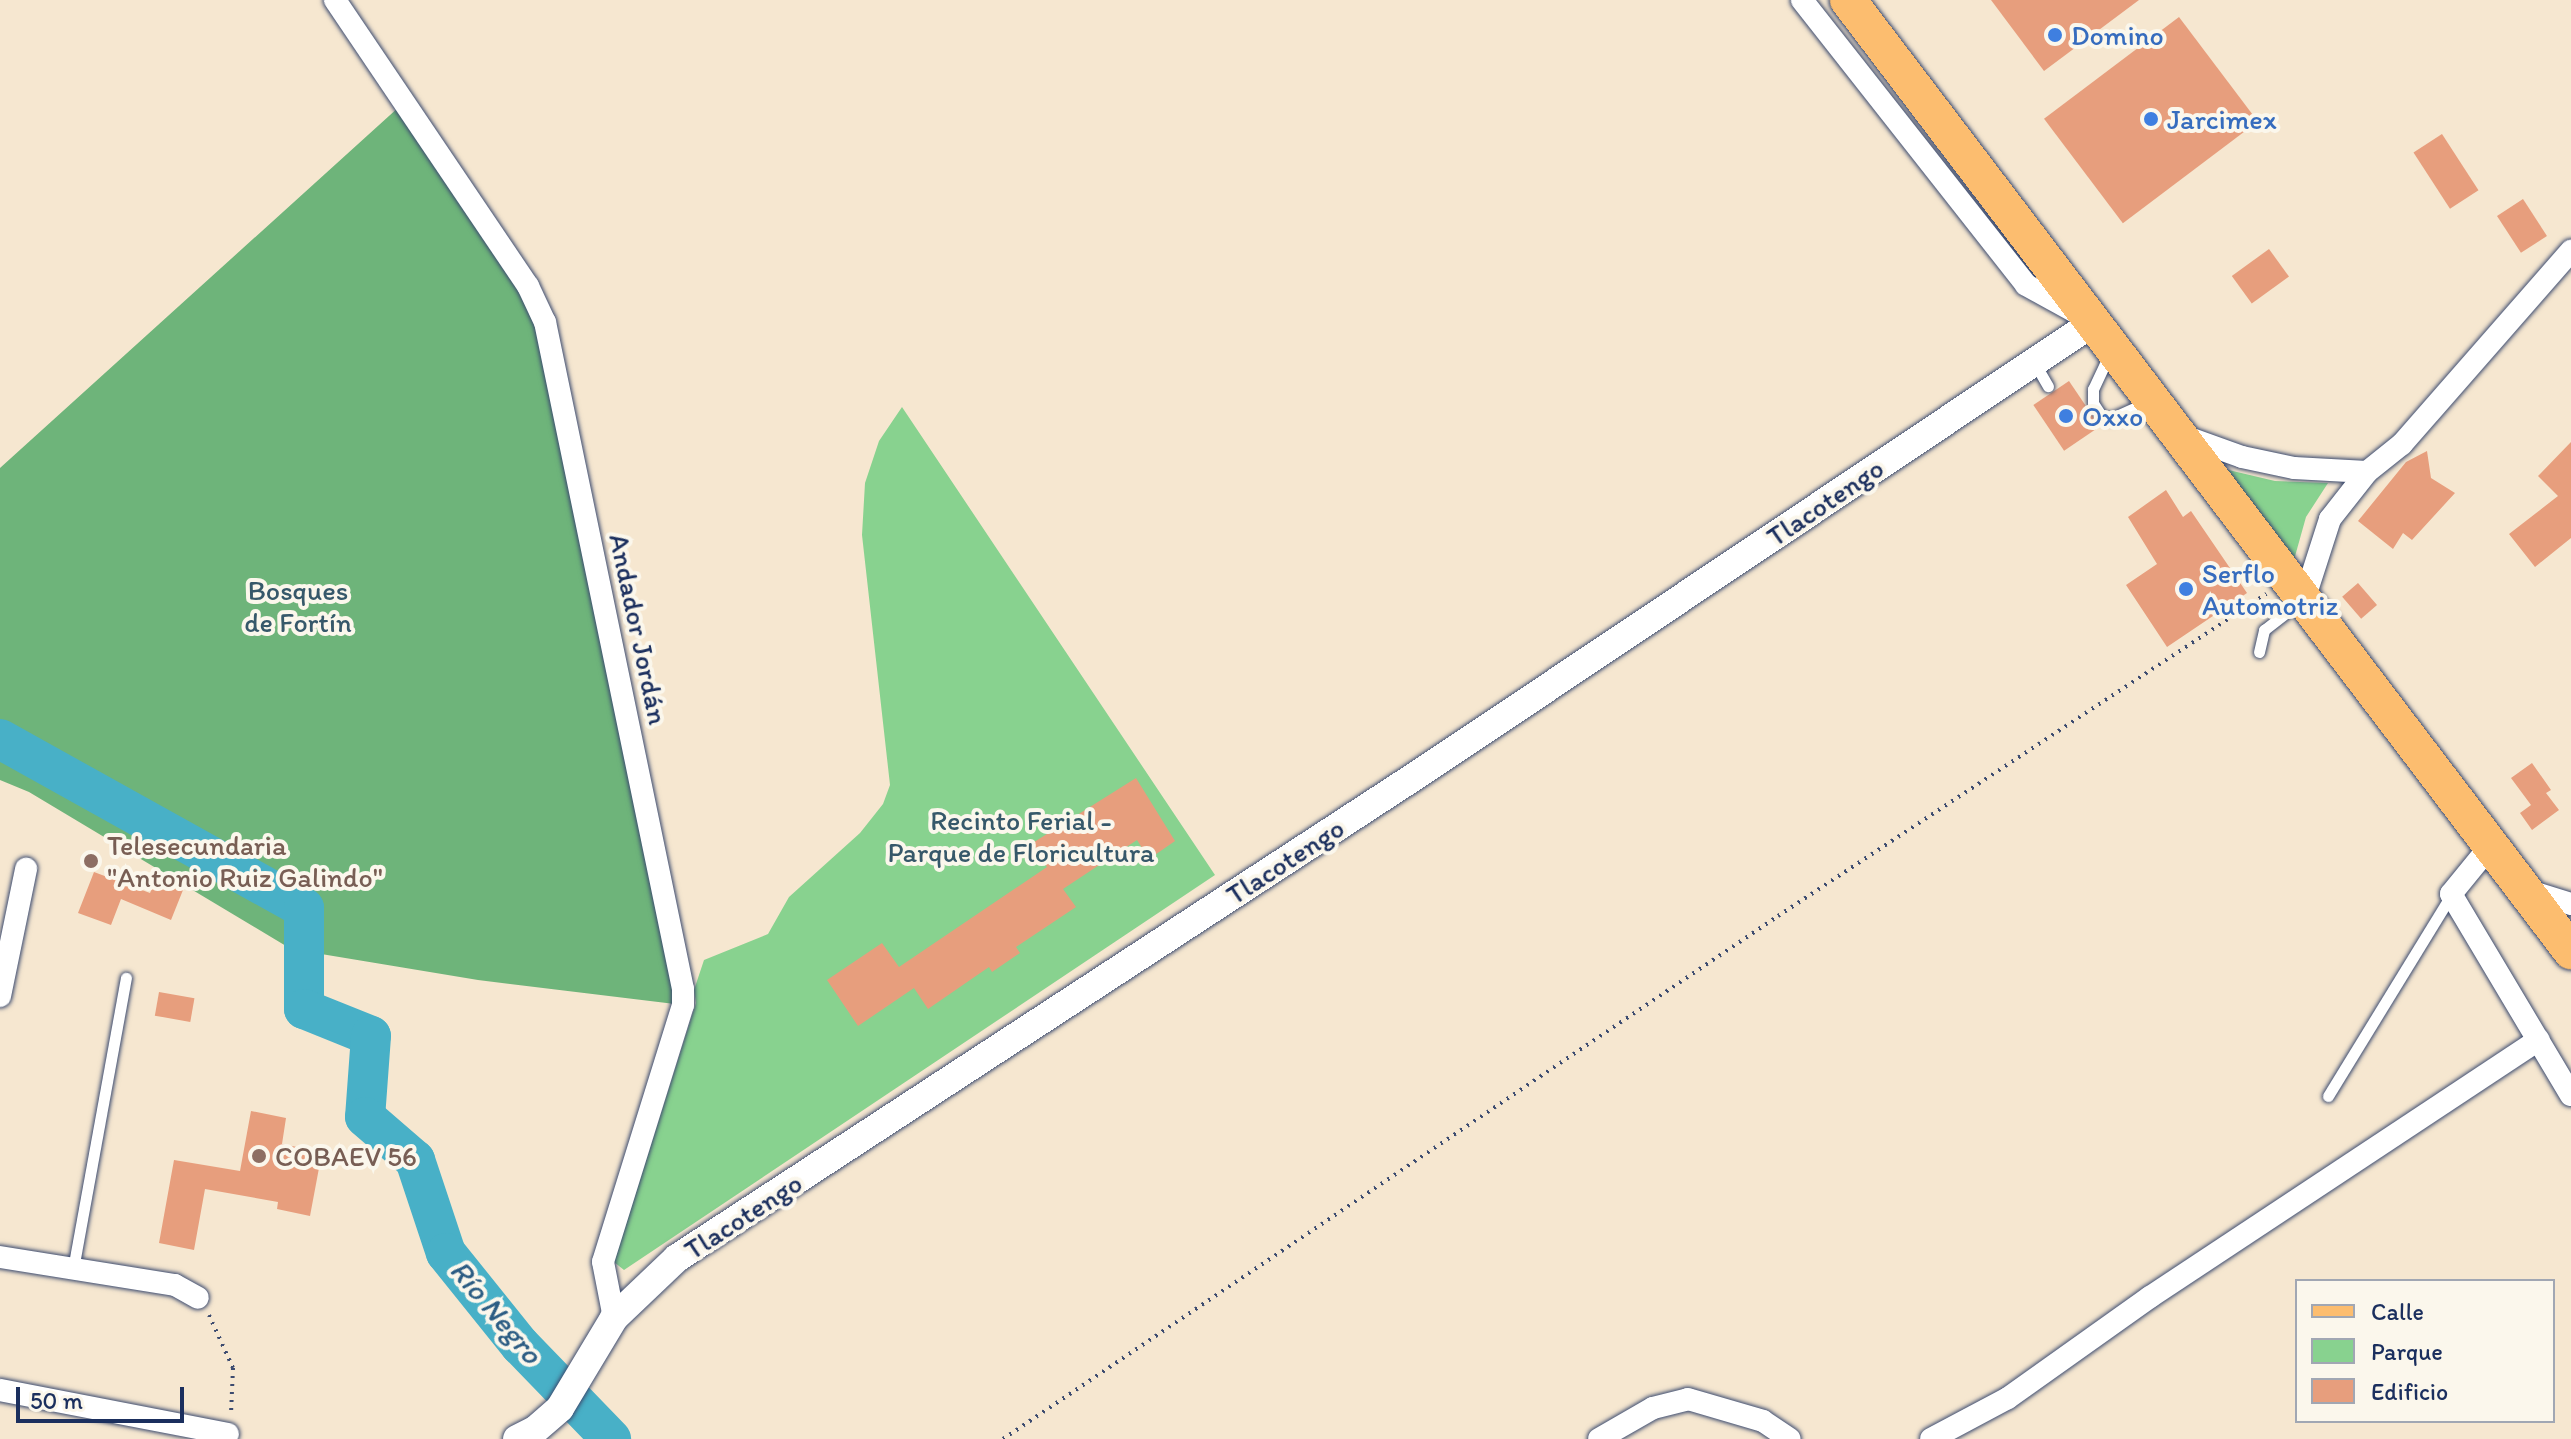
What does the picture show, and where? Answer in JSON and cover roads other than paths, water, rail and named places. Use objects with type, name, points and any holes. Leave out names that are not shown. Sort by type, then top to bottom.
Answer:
[{"type":"main road","points":[[1848,0],[2571,951]]},
{"type":"street","name":"Andador Jordán","points":[[335,0],[519,273],[545,322],[683,989],[683,1005],[603,1262],[614,1318]]},
{"type":"street","points":[[1802,0],[2026,285],[2104,334]]},
{"type":"street","points":[[2296,590],[2330,519],[2367,472],[2402,444],[2571,251]]},
{"type":"street","name":"Tlacotengo","points":[[517,1439],[535,1430],[560,1408],[614,1318],[677,1258],[1426,769],[2104,334]]},
{"type":"street","points":[[2177,433],[2242,457],[2294,468],[2367,472]]},
{"type":"street","points":[[2491,845],[2451,894],[2571,1095]]},
{"type":"street","points":[[0,996],[26,869]]},
{"type":"street","points":[[2525,889],[2571,904]]},
{"type":"street","points":[[1931,1439],[2008,1398],[2150,1297],[2539,1040]]},
{"type":"street","points":[[0,1257],[175,1285],[198,1298]]},
{"type":"street","points":[[0,1390],[228,1434]]},
{"type":"street","points":[[1599,1439],[1653,1408],[1688,1399],[1763,1421],[1790,1439]]},
{"type":"lane","points":[[2104,334],[2093,389],[2093,403],[2102,417],[2112,418],[2153,400]]},
{"type":"lane","points":[[2259,652],[2264,630],[2296,590]]},
{"type":"lane","points":[[2328,1096],[2451,894]]},
{"type":"lane","points":[[73,1271],[126,978]]},
{"type":"waterway","name":"Río Negro","points":[[0,739],[304,908],[304,1009],[371,1036],[365,1117],[415,1160],[446,1253],[520,1345],[611,1439]]},
{"type":"place","name":"Domino","points":[[2055,35]]},
{"type":"place","name":"Jarcimex","points":[[2151,119]]},
{"type":"place","name":"Oxxo","points":[[2066,416]]},
{"type":"place","name":"Serflo Automotriz","points":[[2186,589]]},
{"type":"place","name":"Telesecundaria \"Antonio Ruiz Galindo\"","points":[[91,861]]},
{"type":"place","name":"COBAEV 56","points":[[259,1156]]},
{"type":"park label","name":"Bosques de Fortín","points":[[298,606]]},
{"type":"park label","name":"Recinto Ferial - Parque de Floricultura","points":[[1021,836]]}]
